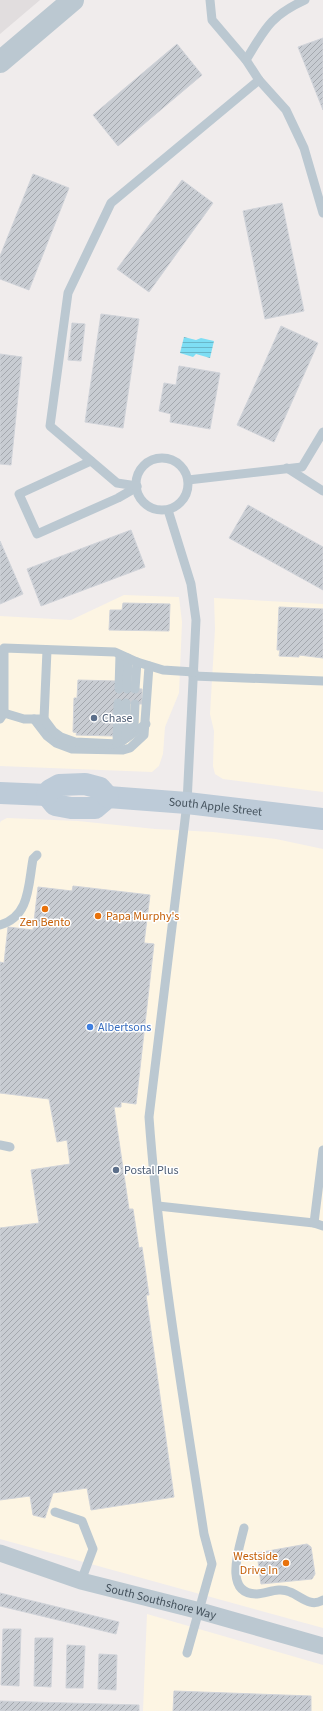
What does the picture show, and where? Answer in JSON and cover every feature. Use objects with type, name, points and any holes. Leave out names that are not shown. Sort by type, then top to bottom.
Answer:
[{"type":"main road","name":"South Apple Street","points":[[0,793],[47,795],[50,790],[59,785],[85,784],[100,788],[108,797],[187,803],[323,819]]},
{"type":"street","points":[[0,62],[72,0]]},
{"type":"street","name":"South Southshore Way","points":[[0,1552],[81,1581],[200,1611],[323,1646]]},
{"type":"lane","points":[[210,0],[212,20],[246,60],[258,80],[286,110],[304,148],[323,213]]},
{"type":"lane","points":[[246,60],[269,23],[286,9],[305,0]]},
{"type":"lane","points":[[137,486],[117,483],[50,426],[68,293],[111,203],[258,80]]},
{"type":"lane","points":[[188,480],[302,467],[323,432]]},
{"type":"lane","points":[[160,459],[173,461],[180,465],[188,480],[186,496],[175,507],[168,510],[159,510],[144,502],[139,494],[137,486],[138,477],[142,469],[148,463],[160,459]]},
{"type":"lane","points":[[91,461],[19,494],[37,534],[118,498],[137,486]]},
{"type":"lane","points":[[287,468],[323,491]]},
{"type":"lane","points":[[168,510],[191,584],[196,620],[187,803],[149,1116],[158,1206],[172,1316],[204,1534],[212,1564],[187,1653]]},
{"type":"lane","points":[[44,719],[24,719],[2,716],[4,648],[115,652],[163,670],[193,674],[323,681]]},
{"type":"lane","points":[[47,650],[44,719],[53,731],[67,740],[121,741],[146,724]]},
{"type":"lane","points":[[128,658],[127,689],[128,658]]},
{"type":"lane","points":[[34,719],[47,736],[56,743],[72,749],[118,750],[130,748],[144,736],[149,666]]},
{"type":"lane","points":[[126,703],[134,726],[121,741],[126,703]]},
{"type":"lane","points":[[0,925],[21,913],[25,905],[33,860],[37,855]]},
{"type":"lane","points":[[0,1145],[10,1147]]},
{"type":"lane","points":[[158,1206],[319,1224],[323,1150]]},
{"type":"lane","points":[[55,1512],[82,1520],[93,1549],[81,1581]]},
{"type":"lane","points":[[244,1528],[235,1567],[236,1581],[244,1591],[256,1594],[281,1590],[290,1592],[310,1603],[323,1600]]},
{"type":"shaded area","points":[[0,0],[40,0],[0,34]]},
{"type":"shaded area","points":[[124,595],[179,597],[182,622],[179,693],[165,727],[163,754],[159,766],[152,772],[0,766],[0,616],[71,620]]},
{"type":"shaded area","points":[[214,598],[323,604],[323,792],[223,779],[215,774],[213,766],[214,731],[210,714],[215,629]]},
{"type":"shaded area","points":[[7,818],[78,821],[155,829],[213,832],[276,839],[323,849],[323,1628],[0,1539],[0,823]]},
{"type":"shaded area","points":[[147,1614],[323,1665],[323,1711],[143,1711]]},
{"type":"water","points":[[184,337],[196,340],[201,338],[214,341],[210,358],[196,354],[193,357],[180,353]]},
{"type":"building","points":[[323,38],[323,110],[298,47]]},
{"type":"building","points":[[177,44],[202,75],[118,146],[93,115]]},
{"type":"building","points":[[33,174],[69,188],[29,290],[0,279],[0,256]]},
{"type":"building","points":[[182,180],[213,203],[149,292],[117,269]]},
{"type":"building","points":[[282,203],[304,311],[265,319],[243,211]]},
{"type":"building","points":[[101,314],[139,319],[123,428],[85,422]]},
{"type":"building","points":[[72,323],[85,324],[81,361],[68,360]]},
{"type":"building","points":[[281,326],[318,343],[274,442],[237,425]]},
{"type":"building","points":[[0,354],[22,357],[11,465],[0,464]]},
{"type":"building","points":[[179,366],[220,373],[210,429],[170,422],[171,414],[159,411],[164,383],[176,385]]},
{"type":"building","points":[[248,505],[323,547],[323,590],[229,538]]},
{"type":"building","points":[[131,530],[145,567],[41,606],[27,569]]},
{"type":"building","points":[[0,541],[23,594],[0,604]]},
{"type":"building","points":[[123,603],[170,604],[169,631],[109,630],[110,610],[122,610]]},
{"type":"building","points":[[279,607],[323,609],[323,658],[299,655],[299,657],[279,656],[280,650],[277,650]]},
{"type":"building","name":"Chase","points":[[78,680],[117,681],[117,688],[142,689],[142,704],[115,703],[113,736],[76,735],[77,733],[73,732],[74,698],[77,698]]},
{"type":"building","points":[[73,886],[150,895],[144,943],[154,944],[136,1104],[121,1102],[121,1107],[114,1107],[129,1209],[133,1209],[139,1248],[142,1247],[149,1295],[146,1295],[174,1497],[91,1510],[87,1488],[53,1493],[45,1518],[33,1515],[30,1496],[0,1500],[0,1228],[39,1223],[31,1170],[70,1164],[67,1140],[57,1142],[49,1099],[0,1093],[0,962],[4,963],[8,927],[33,930],[38,887],[72,891]]},
{"type":"building","name":"Westside Drive In","points":[[307,1544],[311,1547],[315,1574],[312,1579],[261,1584],[257,1553]]},
{"type":"building","points":[[0,1593],[119,1622],[116,1634],[0,1606]]},
{"type":"building","points":[[3,1629],[21,1629],[19,1686],[1,1685]]},
{"type":"building","points":[[35,1638],[53,1638],[51,1687],[34,1686]]},
{"type":"building","points":[[67,1645],[85,1646],[83,1688],[66,1688]]},
{"type":"building","points":[[99,1654],[117,1655],[116,1690],[98,1689]]},
{"type":"building","points":[[174,1691],[311,1696],[311,1711],[173,1711]]},
{"type":"building","points":[[0,1701],[139,1705],[139,1711],[0,1711]]},
{"type":"place","name":"Chase","points":[[94,718]]},
{"type":"place","name":"Zen Bento","points":[[45,909]]},
{"type":"place","name":"Papa Murphy's","points":[[98,916]]},
{"type":"place","name":"Albertsons","points":[[90,1027]]},
{"type":"place","name":"Postal Plus","points":[[116,1170]]},
{"type":"place","name":"Westside Drive In","points":[[286,1563]]}]
